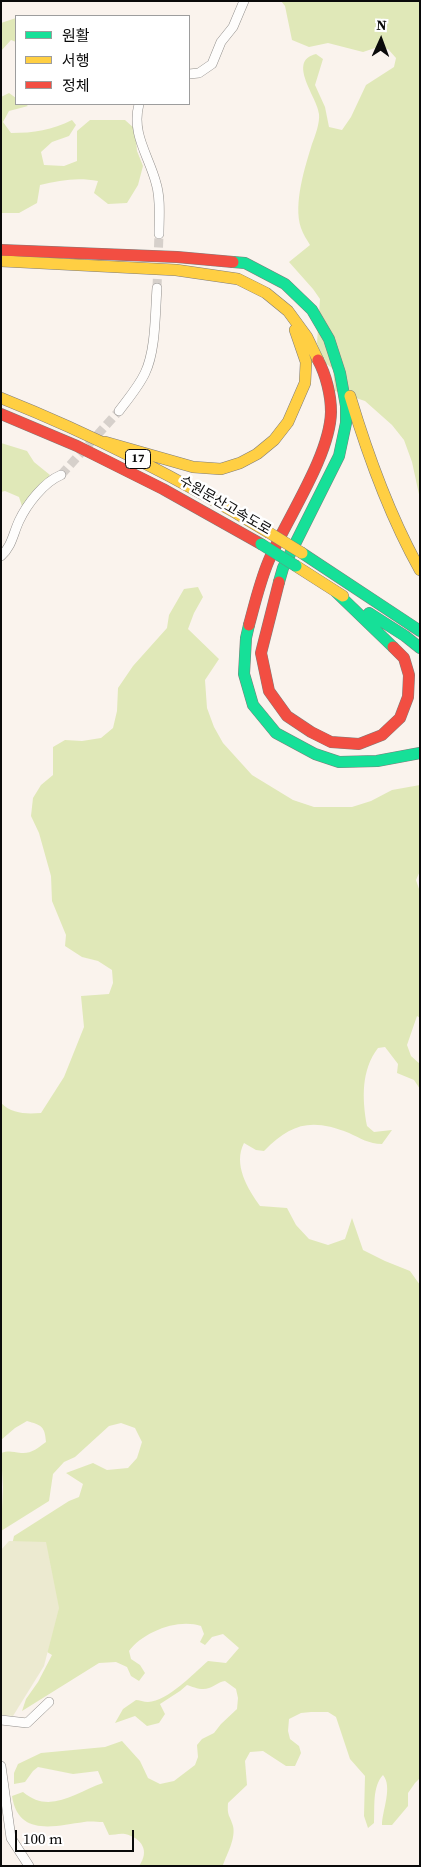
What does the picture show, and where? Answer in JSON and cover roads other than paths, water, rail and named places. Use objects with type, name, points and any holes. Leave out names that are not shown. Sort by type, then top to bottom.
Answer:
[{"type":"highway","points":[[1,250],[178,257],[245,263],[285,284],[312,310],[329,339],[340,373],[354,405],[364,444],[401,536],[420,570]]},
{"type":"highway","points":[[1,261],[176,270],[238,279],[266,293],[288,311],[307,337],[325,374],[331,411],[328,433],[315,467],[269,560],[257,593],[246,638],[244,674],[253,705],[276,733],[315,754],[339,762],[377,761],[420,753]]},
{"type":"highway","points":[[105,442],[193,467],[221,469],[240,463],[257,454],[274,440],[288,422],[305,383],[306,362],[296,333],[276,302]]},
{"type":"highway","points":[[336,592],[404,658],[409,675],[408,697],[400,718],[382,734],[359,744],[331,742],[311,732],[288,716],[269,691],[261,653],[283,568],[339,456],[346,423],[346,406],[340,373]]},
{"type":"highway","name":"수원문산고속도로","points":[[1,398],[105,442],[225,506],[381,604],[420,631]]},
{"type":"highway","name":"수원문산고속도로","points":[[1,414],[77,446],[163,488],[261,544],[405,636],[420,648]]},
{"type":"street","points":[[190,74],[205,71],[212,64],[221,42],[233,27],[244,1]]},
{"type":"street","points":[[139,105],[137,116],[138,135],[157,186],[159,234]]},
{"type":"street","points":[[118,411],[139,384],[147,368],[152,344],[157,288]]},
{"type":"street","points":[[1,556],[10,547],[20,519],[31,502],[52,478],[61,474]]},
{"type":"street","points":[[1,1720],[27,1723],[49,1702]]},
{"type":"street","points":[[1,1766],[11,1838],[29,1866]]},
{"type":"tunnel","points":[[157,288],[159,234]]},
{"type":"tunnel","points":[[61,475],[119,411]]}]
